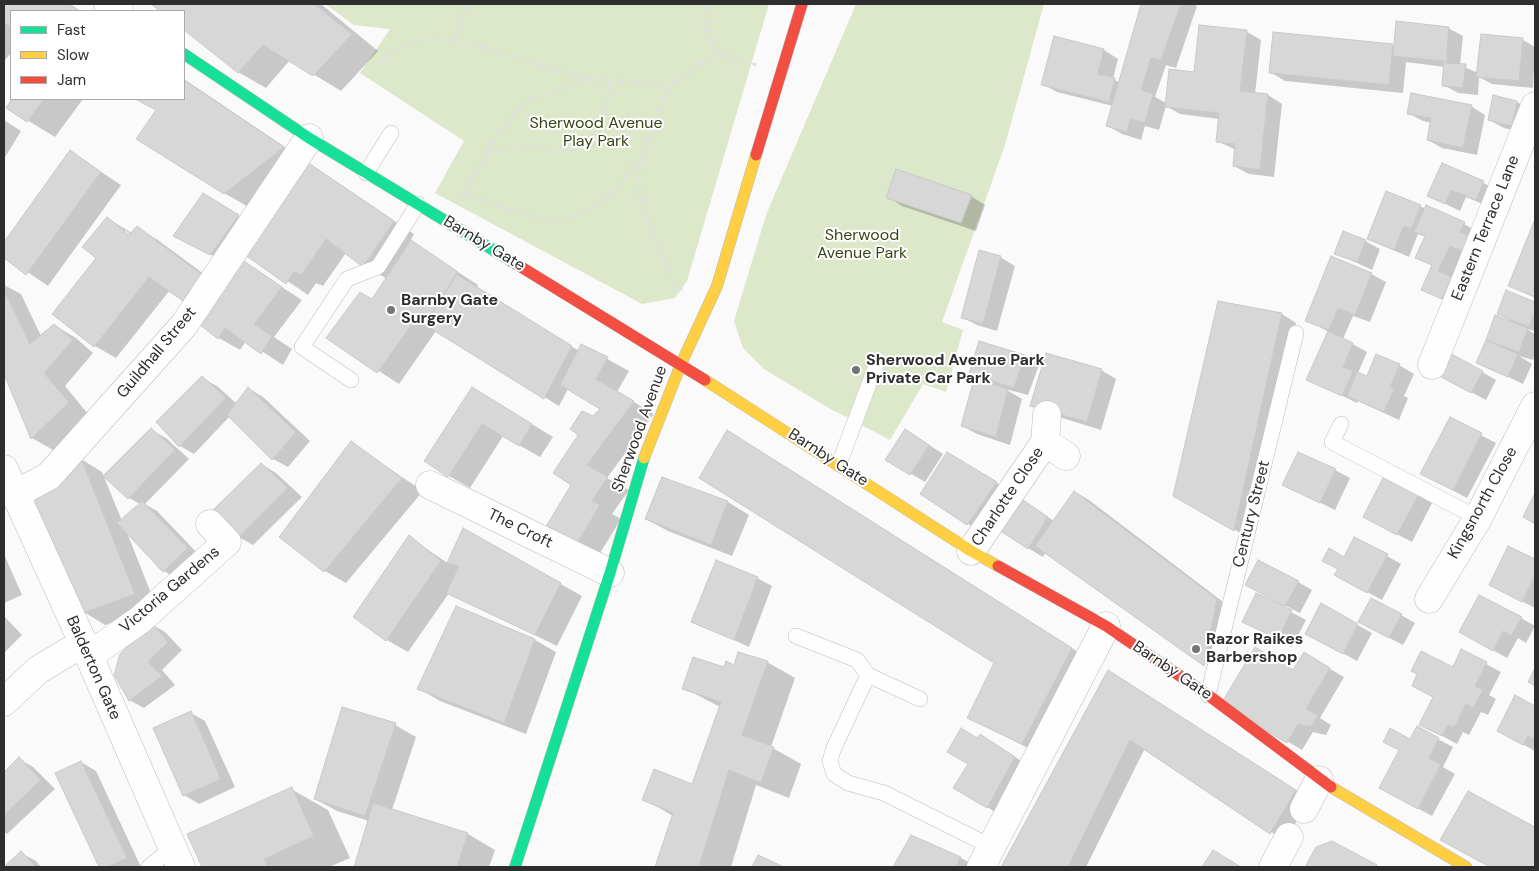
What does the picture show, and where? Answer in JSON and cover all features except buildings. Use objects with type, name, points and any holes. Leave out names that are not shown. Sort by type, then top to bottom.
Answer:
[{"type":"street","name":"Sherwood Avenue","points":[[515,867],[610,573],[648,444],[681,364],[717,286],[802,4]]},
{"type":"street","name":"Barnby Gate","points":[[185,55],[309,138],[681,364],[839,464],[971,551],[1106,626],[1208,695],[1319,780],[1466,867]]},
{"type":"street","name":"Eastern Terrace Lane","points":[[1432,365],[1535,106]]},
{"type":"street","name":"Guildhall Street","points":[[14,495],[49,476],[184,325],[309,138]]},
{"type":"street","name":"Kingsnorth Close","points":[[1429,599],[1478,518],[1535,406]]},
{"type":"street","name":"Charlotte Close","points":[[971,551],[1055,449],[1047,414]]},
{"type":"street","name":"Balderton Gate","points":[[4,469],[14,495],[86,649],[176,858]]},
{"type":"street","name":"The Croft","points":[[430,485],[610,573]]},
{"type":"street","name":"Victoria Gardens","points":[[4,702],[38,670],[86,649],[141,619],[227,542]]},
{"type":"street","points":[[986,858],[1106,626]]},
{"type":"street","points":[[1304,809],[1319,780]]},
{"type":"street","points":[[1273,867],[1289,837]]},
{"type":"lane","points":[[366,173],[391,133]]},
{"type":"lane","points":[[351,380],[302,346],[347,279],[378,267],[418,204]]},
{"type":"lane","name":"Century Street","points":[[1208,695],[1296,333]]},
{"type":"lane","points":[[839,464],[878,360]]},
{"type":"lane","points":[[1341,424],[1332,442],[1478,518]]},
{"type":"lane","points":[[796,636],[857,660],[868,675],[920,699]]},
{"type":"lane","points":[[868,675],[833,750],[830,762],[834,774],[848,783],[884,793],[986,858]]},
{"type":"lane","points":[[149,867],[176,858]]},
{"type":"path","points":[[454,41],[467,4]]},
{"type":"path","points":[[706,4],[708,34],[717,53],[781,72]]},
{"type":"path","points":[[377,66],[394,50],[410,42],[428,38],[474,44],[551,69],[588,78],[669,86]]},
{"type":"path","points":[[711,300],[678,287],[668,272],[649,229],[641,200],[638,174],[641,159],[669,86],[717,53]]},
{"type":"path","points":[[449,223],[488,152],[523,103],[588,78]]},
{"type":"path","points":[[488,152],[530,146],[561,151],[576,150],[589,142],[601,126],[606,109],[610,80]]},
{"type":"path","points":[[464,195],[512,211],[562,221],[582,214],[615,191],[641,159]]},
{"type":"green space","name":"Sherwood Avenue Play Park","points":[[325,4],[769,4],[687,281],[675,298],[642,304],[435,193],[464,141],[360,73],[390,29],[354,25]]},
{"type":"green space","name":"Sherwood Avenue Park","points":[[856,4],[1044,4],[1005,145],[942,322],[963,330],[946,392],[923,384],[890,440],[827,407],[764,369],[743,348],[734,321],[766,215]]},
{"type":"traffic: fast","points":[[185,55],[309,138],[513,262]]},
{"type":"traffic: fast","points":[[515,867],[610,573],[644,458]]},
{"type":"traffic: slow","points":[[644,458],[681,364],[717,286],[756,155]]},
{"type":"traffic: slow","points":[[705,380],[971,551],[998,566]]},
{"type":"traffic: slow","points":[[1331,787],[1466,867]]},
{"type":"traffic: jam","points":[[756,155],[802,4]]},
{"type":"traffic: jam","points":[[513,262],[705,380]]},
{"type":"traffic: jam","points":[[998,566],[1106,626],[1208,695],[1331,787]]},
{"type":"place","name":"Barnby Gate Surgery","points":[[391,310]]},
{"type":"place","name":"Sherwood Avenue Park Private Car Park","points":[[856,370]]},
{"type":"place","name":"Razor Raikes Barbershop","points":[[1196,649]]}]
